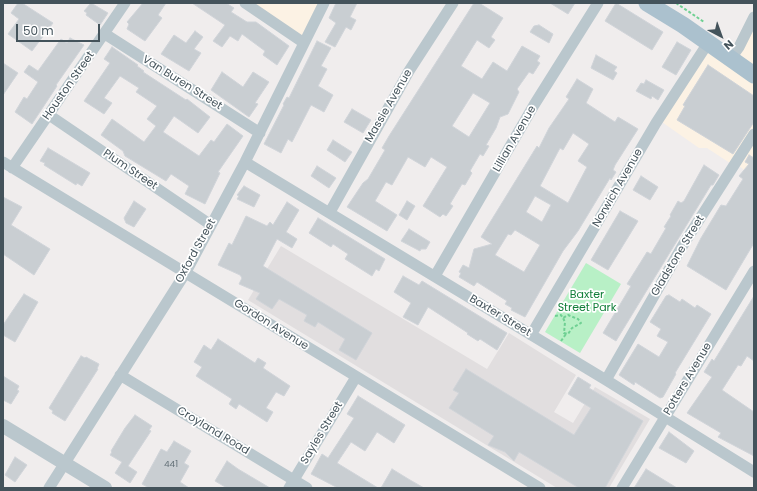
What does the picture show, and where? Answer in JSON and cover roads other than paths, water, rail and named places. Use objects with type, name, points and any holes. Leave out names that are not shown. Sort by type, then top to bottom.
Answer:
[{"type":"main road","points":[[647,3],[731,58],[754,75]]},
{"type":"street","name":"Houston Street","points":[[8,165],[49,115],[125,3]]},
{"type":"street","points":[[245,3],[304,44]]},
{"type":"street","name":"Oxford Street","points":[[49,488],[186,272],[245,162],[324,3]]},
{"type":"street","name":"Massie Avenue","points":[[330,212],[409,71],[453,3]]},
{"type":"street","name":"Lillian Avenue","points":[[435,276],[534,105],[598,3]]},
{"type":"street","points":[[731,58],[739,47],[754,17]]},
{"type":"street","name":"Van Buren Street","points":[[105,34],[260,132]]},
{"type":"street","name":"Norwich Avenue","points":[[531,335],[656,123],[708,43]]},
{"type":"street","name":"Plum Street","points":[[49,115],[211,225]]},
{"type":"street","name":"Gladstone Street","points":[[606,380],[683,245],[754,134]]},
{"type":"street","name":"Baxter Street","points":[[245,162],[606,380],[754,472]]},
{"type":"street","name":"Gordon Avenue","points":[[8,165],[540,488]]},
{"type":"street","name":"Potters Avenue","points":[[622,488],[754,271]]},
{"type":"street","name":"Croyland Road","points":[[120,375],[291,484],[307,488]]},
{"type":"street","name":"Sayles Street","points":[[291,484],[356,377]]},
{"type":"street","points":[[3,426],[105,488]]},
{"type":"park label","name":"Baxter Street Park","points":[[587,301]]}]
